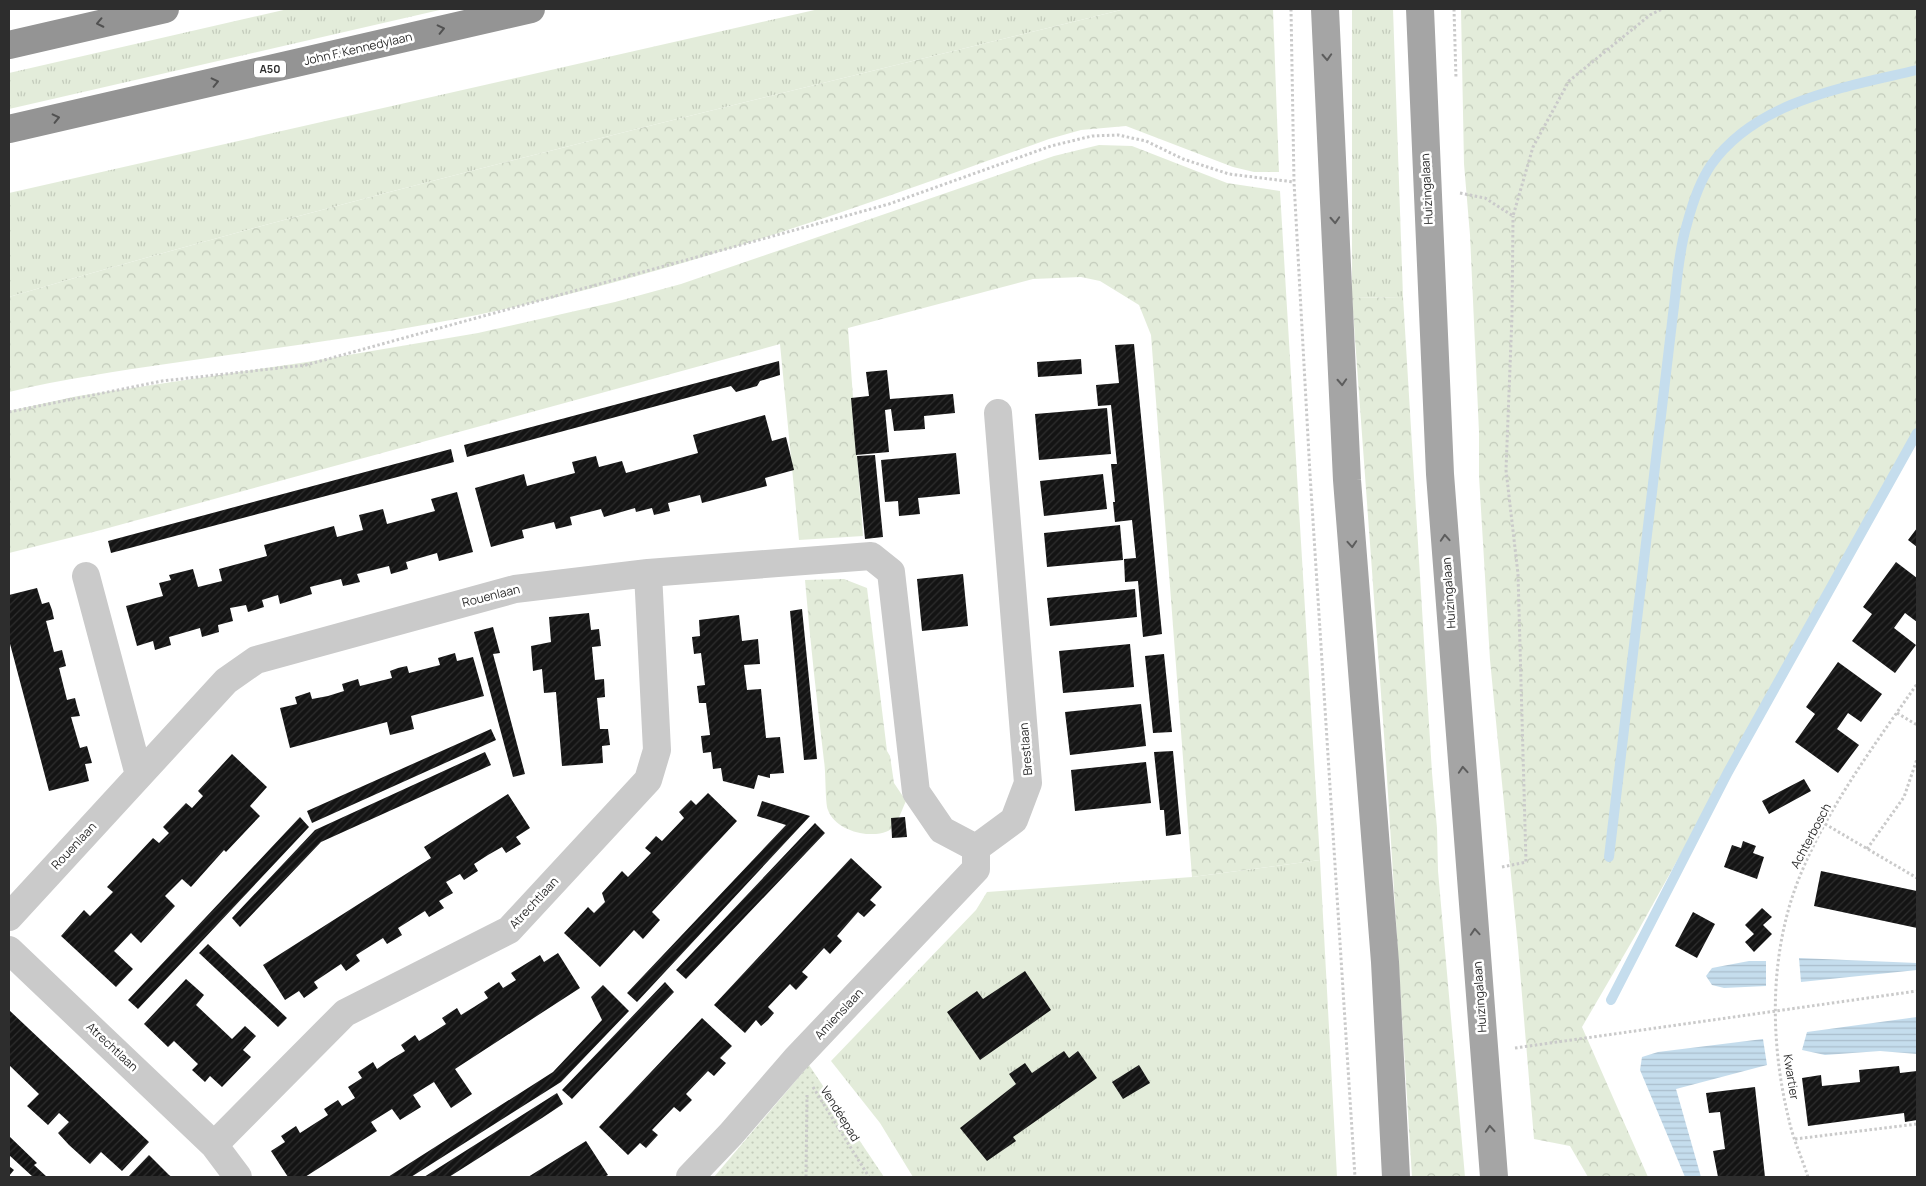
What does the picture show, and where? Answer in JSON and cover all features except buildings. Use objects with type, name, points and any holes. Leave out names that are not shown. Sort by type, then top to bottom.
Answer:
[{"type":"highway","points":[[9,45],[165,9]]},
{"type":"highway","name":"John F. Kennedylaan","points":[[9,129],[531,9]]},
{"type":"main road","points":[[1325,9],[1347,480],[1385,962],[1396,1177]]},
{"type":"main road","name":"Huizingalaan","points":[[1420,9],[1440,474],[1494,1177]]},
{"type":"street","name":"Brestlaan","points":[[976,848],[1014,820],[1028,783],[998,413]]},
{"type":"street","name":"Rouenlaan","points":[[9,916],[226,681],[256,660],[516,589],[648,573],[871,556],[891,572],[916,792],[942,830],[976,848]]},
{"type":"street","name":"Atrechtlaan","points":[[214,1145],[345,1013],[509,930],[648,780],[657,750],[648,573]]},
{"type":"street","points":[[86,576],[139,775]]},
{"type":"street","name":"Amienslaan","points":[[690,1177],[731,1134],[801,1068],[976,869],[976,848]]},
{"type":"street","name":"Atrechtlaan","points":[[9,950],[214,1145],[238,1177]]},
{"type":"path","points":[[1291,9],[1294,182],[1310,484],[1355,1177]]},
{"type":"path","points":[[1454,9],[1456,86]]},
{"type":"path","points":[[1499,858],[1500,868],[1526,862],[1518,574],[1506,470],[1512,316],[1513,216],[1533,147],[1569,81],[1650,15],[1662,9]]},
{"type":"path","points":[[9,412],[162,380],[306,365],[888,204],[1051,146],[1092,136],[1118,135],[1146,141],[1182,159],[1229,174],[1294,182]]},
{"type":"path","points":[[1460,183],[1461,202]]},
{"type":"path","points":[[1460,193],[1485,198],[1513,216]]},
{"type":"path","name":"Achterbosch","points":[[1776,1017],[1779,950],[1802,872],[1824,824],[1917,684]]},
{"type":"path","points":[[1897,713],[1917,725]]},
{"type":"path","points":[[1867,849],[1904,797],[1917,759]]},
{"type":"path","points":[[1824,824],[1917,878]]},
{"type":"path","points":[[1515,1048],[1917,991]]},
{"type":"path","name":"Kwartier","points":[[1776,1017],[1775,1030],[1789,1120],[1808,1177]]},
{"type":"path","points":[[1514,1039],[1516,1058]]},
{"type":"path","points":[[801,1068],[806,1177]]},
{"type":"path","name":"Vendéepad","points":[[801,1068],[870,1177]]},
{"type":"path","points":[[1795,1139],[1917,1124]]},
{"type":"green space","points":[[288,9],[444,9],[9,109],[9,73]]},
{"type":"green space","points":[[819,9],[1125,9],[425,183],[147,257],[9,297],[9,193]]},
{"type":"green space","points":[[1125,9],[1273,9],[1279,172],[1254,172],[1233,167],[1126,126],[1081,130],[1049,139],[766,237],[622,280],[550,299],[402,329],[111,372],[9,392],[9,297],[147,257],[425,183]]},
{"type":"green space","points":[[1352,9],[1393,9],[1403,297],[1352,298]]},
{"type":"green space","points":[[1461,9],[1917,9],[1917,429],[1638,931],[1582,1027],[1648,1177],[1588,1177],[1570,1146],[1534,1139],[1518,947],[1490,660],[1479,476],[1479,432],[1470,235],[1464,164]]},
{"type":"green space","points":[[1099,145],[1132,146],[1227,183],[1280,191],[1320,860],[1192,877],[1151,335],[1139,305],[1100,281],[1081,277],[1033,279],[848,328],[863,536],[799,540],[780,344],[101,530],[9,553],[9,411],[78,396],[307,362],[478,333],[615,302],[681,284],[1054,156]]},
{"type":"green space","points":[[1403,297],[1437,828],[1438,871],[1465,1177],[1412,1177],[1386,762],[1352,298]]},
{"type":"green space","points":[[844,579],[867,588],[887,751],[890,756],[894,783],[906,801],[894,826],[890,830],[878,834],[863,834],[845,828],[834,820],[827,806],[825,766],[805,580]]},
{"type":"green space","points":[[1320,860],[1337,1177],[913,1177],[880,1123],[831,1061],[976,910],[987,892],[1192,877]]},
{"type":"green space","points":[[809,1065],[884,1177],[714,1177]]},
{"type":"water","points":[[1799,958],[1917,963],[1917,970],[1801,982]]},
{"type":"water","points":[[1749,961],[1766,961],[1766,986],[1724,988],[1712,985],[1706,976],[1712,968]]},
{"type":"water","points":[[1917,1017],[1917,1054],[1880,1051],[1825,1055],[1802,1050],[1807,1032]]},
{"type":"water","points":[[1763,1039],[1767,1065],[1676,1089],[1701,1177],[1685,1177],[1640,1070],[1642,1057],[1658,1052]]},
{"type":"waterway","points":[[1609,857],[1678,269],[1684,235],[1697,193],[1711,165],[1730,143],[1753,125],[1778,111],[1833,90],[1917,70]]},
{"type":"waterway","points":[[1611,1000],[1728,772],[1917,433]]}]
